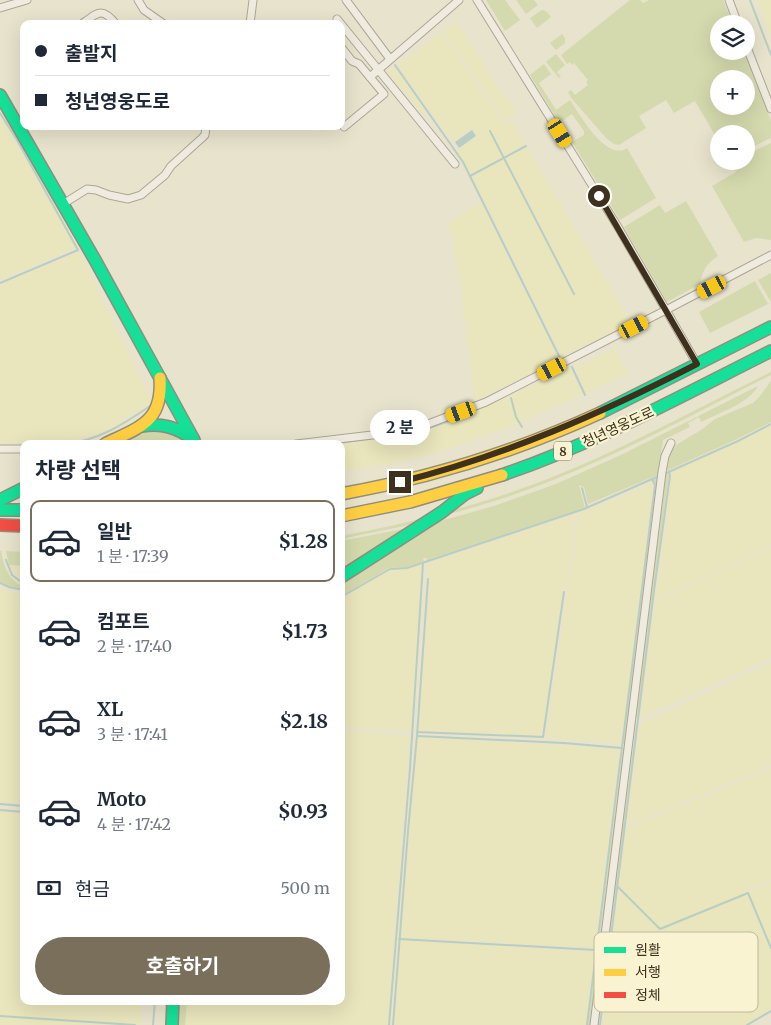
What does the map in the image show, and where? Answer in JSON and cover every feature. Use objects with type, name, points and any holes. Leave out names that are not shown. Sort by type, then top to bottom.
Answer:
[{"type":"main road","points":[[0,95],[20,130]]},
{"type":"main road","points":[[20,130],[193,440]]},
{"type":"main road","name":"청년영웅도로","points":[[345,493],[427,476],[520,445],[598,413],[771,327]]},
{"type":"main road","name":"청년영웅도로","points":[[345,515],[432,496],[519,468],[607,432],[771,351]]},
{"type":"main road","points":[[113,440],[142,426],[154,415],[161,403],[160,378]]},
{"type":"main road","points":[[142,426],[168,425],[180,430],[192,440]]},
{"type":"main road","points":[[345,574],[442,512],[464,494],[519,468]]},
{"type":"main road","points":[[0,500],[20,490]]},
{"type":"main road","points":[[0,510],[20,510]]},
{"type":"main road","points":[[0,525],[20,526]]},
{"type":"main road","points":[[172,1025],[173,1005]]},
{"type":"street","points":[[0,7],[2,0]]},
{"type":"street","points":[[0,7],[27,0]]},
{"type":"street","points":[[138,0],[144,10],[158,20]]},
{"type":"street","points":[[250,20],[253,0]]},
{"type":"street","points":[[346,0],[390,59]]},
{"type":"street","points":[[370,77],[459,0]]},
{"type":"street","points":[[477,0],[613,219],[697,364]]},
{"type":"street","points":[[729,0],[735,15]]},
{"type":"street","points":[[87,20],[100,12],[108,14],[113,20]]},
{"type":"street","points":[[345,33],[379,69],[455,164]]},
{"type":"street","points":[[345,52],[352,61],[359,64],[384,94],[345,126]]},
{"type":"street","points":[[752,60],[771,109]]},
{"type":"street","points":[[63,204],[87,189],[128,199],[141,194],[165,175],[171,166],[205,135],[206,130]]},
{"type":"street","points":[[330,440],[389,433],[428,424],[486,402],[771,255]]},
{"type":"street","points":[[605,932],[662,472],[665,456],[671,443]]},
{"type":"street","points":[[0,450],[20,450]]},
{"type":"street","points":[[594,1025],[596,1012]]},
{"type":"shaded area","points":[[758,0],[771,0],[771,36]]},
{"type":"shaded area","points":[[457,21],[516,112],[504,120],[444,31]]},
{"type":"shaded area","points":[[441,32],[504,124],[511,120],[526,144],[505,156],[489,130],[503,157],[471,175],[457,151],[477,137],[472,128],[452,141],[398,65]]},
{"type":"shaded area","points":[[395,68],[425,110],[422,113],[389,73]]},
{"type":"shaded area","points":[[0,116],[76,247],[0,280]]},
{"type":"shaded area","points":[[472,130],[476,136],[459,148],[455,142]]},
{"type":"shaded area","points":[[527,147],[631,323],[562,357],[472,177],[504,158],[574,295],[506,158]]},
{"type":"shaded area","points":[[481,202],[559,359],[475,401],[460,281],[451,232],[447,223]]},
{"type":"shaded area","points":[[79,252],[152,402],[110,429],[92,437],[64,440],[20,440],[20,443],[0,443],[0,285]]},
{"type":"shaded area","points":[[615,349],[628,374],[586,393],[575,367]]},
{"type":"shaded area","points":[[570,368],[583,394],[517,424],[439,452],[389,464],[345,470],[345,443],[419,433],[454,421]]},
{"type":"shaded area","points":[[771,426],[771,545],[655,600],[667,520],[671,472]]},
{"type":"shaded area","points":[[652,483],[622,743],[546,738],[579,513],[601,506]]},
{"type":"shaded area","points":[[576,514],[566,590],[564,590],[542,736],[419,730],[430,578],[427,576],[428,563]]},
{"type":"shaded area","points":[[771,547],[771,658],[640,718],[655,602]]},
{"type":"shaded area","points":[[423,564],[411,731],[345,727],[345,597],[390,570],[407,569]]},
{"type":"shaded area","points":[[9,565],[20,566],[20,578]]},
{"type":"shaded area","points":[[0,589],[20,594],[20,804],[0,802]]},
{"type":"shaded area","points":[[771,663],[771,765],[627,826],[640,724]]},
{"type":"shaded area","points":[[345,731],[410,736],[388,1025],[185,1025],[187,1005],[345,1005]]},
{"type":"shaded area","points":[[418,737],[620,749],[597,932],[594,932],[594,948],[401,937]]},
{"type":"shaded area","points":[[771,768],[771,880],[747,890],[747,892],[659,928],[619,886],[626,829]]},
{"type":"shaded area","points":[[0,810],[20,812],[20,1005],[142,1005],[141,1024],[56,1019],[102,1025],[0,1025]]},
{"type":"shaded area","points":[[771,882],[771,944],[748,892]]},
{"type":"shaded area","points":[[619,888],[660,930],[747,894],[771,950],[771,1009],[745,1025],[602,1025],[604,1012],[758,1012],[758,932],[614,932]]},
{"type":"shaded area","points":[[401,940],[594,952],[586,1025],[394,1025]]},
{"type":"green space","points":[[486,0],[505,0],[520,20],[505,31]]},
{"type":"green space","points":[[516,0],[534,0],[538,5],[526,14]]},
{"type":"green space","points":[[630,0],[640,0],[643,3],[649,0],[723,0],[729,15],[710,15],[710,60],[747,60],[751,70],[710,70],[710,115],[755,115],[755,80],[771,121],[771,138],[755,146],[755,125],[710,125],[710,127],[695,101],[674,113],[666,100],[639,116],[646,128],[619,145],[614,144],[607,139],[572,99],[568,92],[571,90],[575,95],[588,85],[586,82],[588,80],[574,63],[572,65],[570,62],[567,64],[561,55]]},
{"type":"green space","points":[[542,10],[546,11],[551,17],[537,28],[530,18]]},
{"type":"green space","points":[[562,34],[565,38],[565,43],[556,50],[550,43]]},
{"type":"green space","points":[[556,54],[565,65],[557,72],[561,77],[559,78],[546,62]]},
{"type":"green space","points":[[544,64],[551,74],[539,83],[556,110],[570,100],[594,135],[602,143],[611,149],[619,151],[627,148],[656,198],[620,220],[572,142],[584,135],[584,131],[572,114],[559,123],[530,75]]},
{"type":"green space","points":[[771,143],[771,240],[756,238],[744,242],[712,186],[736,172],[735,170],[755,170],[755,151]]},
{"type":"green space","points":[[686,201],[718,256],[706,268],[700,284],[667,302],[624,227],[660,205],[665,213]]},
{"type":"green space","points":[[771,273],[771,302],[758,280]]},
{"type":"green space","points":[[755,281],[768,304],[710,333],[699,312]]},
{"type":"green space","points":[[771,372],[771,375],[691,416],[571,473],[488,503],[444,515],[448,511],[532,485],[573,468],[653,431]]},
{"type":"green space","points":[[771,381],[771,422],[666,471],[669,453],[676,445],[715,419],[753,403]]},
{"type":"green space","points":[[758,386],[754,392],[733,407],[701,422],[699,417],[688,423],[690,427],[663,440],[659,468],[660,474],[588,504],[584,487],[579,485],[585,508],[427,560],[423,558],[424,561],[407,567],[389,568],[345,594],[345,580],[437,522],[494,506],[556,484],[623,454]]},
{"type":"green space","points":[[152,430],[170,432],[180,437],[181,440],[129,440]]},
{"type":"green space","points":[[669,473],[638,718],[636,718],[666,474]]},
{"type":"green space","points":[[658,477],[625,744],[623,744],[656,485],[653,479]]},
{"type":"green space","points":[[424,518],[414,524],[345,538],[345,535]]},
{"type":"green space","points":[[413,527],[345,570],[345,540]]},
{"type":"green space","points":[[0,550],[10,577],[20,585],[20,588],[0,582]]},
{"type":"green space","points":[[6,551],[20,552],[20,566],[9,565]]},
{"type":"green space","points":[[636,724],[637,724],[611,932],[609,932]]},
{"type":"green space","points":[[623,747],[625,747],[602,932],[600,932]]},
{"type":"green space","points":[[594,977],[590,1025],[588,1025]]},
{"type":"green space","points":[[180,1005],[187,1005],[185,1025],[179,1025]]},
{"type":"green space","points":[[599,1012],[601,1012],[599,1025],[597,1025]]},
{"type":"waterway","points":[[750,0],[771,55]]},
{"type":"waterway","points":[[395,65],[463,162],[560,358]]},
{"type":"waterway","points":[[0,113],[78,250],[0,283]]},
{"type":"waterway","points":[[490,131],[574,294]]},
{"type":"waterway","points":[[470,176],[526,146]]},
{"type":"waterway","points":[[572,367],[585,395]]},
{"type":"waterway","points":[[511,398],[516,417],[522,427]]},
{"type":"waterway","points":[[87,440],[109,431],[150,406]]},
{"type":"waterway","points":[[345,442],[418,432],[452,420]]},
{"type":"waterway","points":[[664,474],[771,424]]},
{"type":"waterway","points":[[612,932],[670,476],[669,471]]},
{"type":"waterway","points":[[345,595],[390,569],[407,568],[584,509],[659,476]]},
{"type":"waterway","points":[[599,932],[655,485],[652,479]]},
{"type":"waterway","points":[[582,488],[587,507]]},
{"type":"waterway","points":[[6,560],[12,575],[20,581]]},
{"type":"waterway","points":[[389,1025],[410,768],[423,563]]},
{"type":"waterway","points":[[393,1025],[428,579]]},
{"type":"waterway","points":[[0,583],[20,589]]},
{"type":"waterway","points":[[417,732],[543,737],[564,592]]},
{"type":"waterway","points":[[417,736],[564,743],[622,748]]},
{"type":"waterway","points":[[0,804],[20,806]]},
{"type":"waterway","points":[[0,810],[20,812]]},
{"type":"waterway","points":[[618,887],[660,929],[748,893],[771,948]]},
{"type":"waterway","points":[[399,939],[594,950]]},
{"type":"waterway","points":[[587,1025],[594,969]]},
{"type":"waterway","points":[[153,1025],[155,1005]]},
{"type":"waterway","points":[[747,1025],[771,1011]]},
{"type":"waterway","points":[[600,1025],[602,1012]]},
{"type":"waterway","points":[[0,1016],[135,1025]]},
{"type":"traffic: fast","points":[[0,95],[20,130]]},
{"type":"traffic: fast","points":[[20,130],[95,260],[194,440]]},
{"type":"traffic: fast","points":[[600,413],[771,327]]},
{"type":"traffic: fast","points":[[502,475],[605,433],[771,351]]},
{"type":"traffic: fast","points":[[142,426],[156,425],[169,427],[181,431],[193,439]]},
{"type":"traffic: fast","points":[[345,574],[442,512],[465,494],[477,488]]},
{"type":"traffic: fast","points":[[0,500],[20,490]]},
{"type":"traffic: fast","points":[[0,510],[20,510]]},
{"type":"traffic: fast","points":[[172,1025],[173,1005]]},
{"type":"traffic: slow","points":[[114,440],[139,427],[153,414],[158,404],[160,378]]},
{"type":"traffic: slow","points":[[345,493],[408,480],[473,462],[569,427],[600,413]]},
{"type":"traffic: slow","points":[[345,515],[410,502],[502,475]]},
{"type":"traffic: jam","points":[[0,525],[20,526]]},
{"type":"route","points":[[400,482],[469,463],[559,430],[626,400],[697,364],[599,196]]}]
